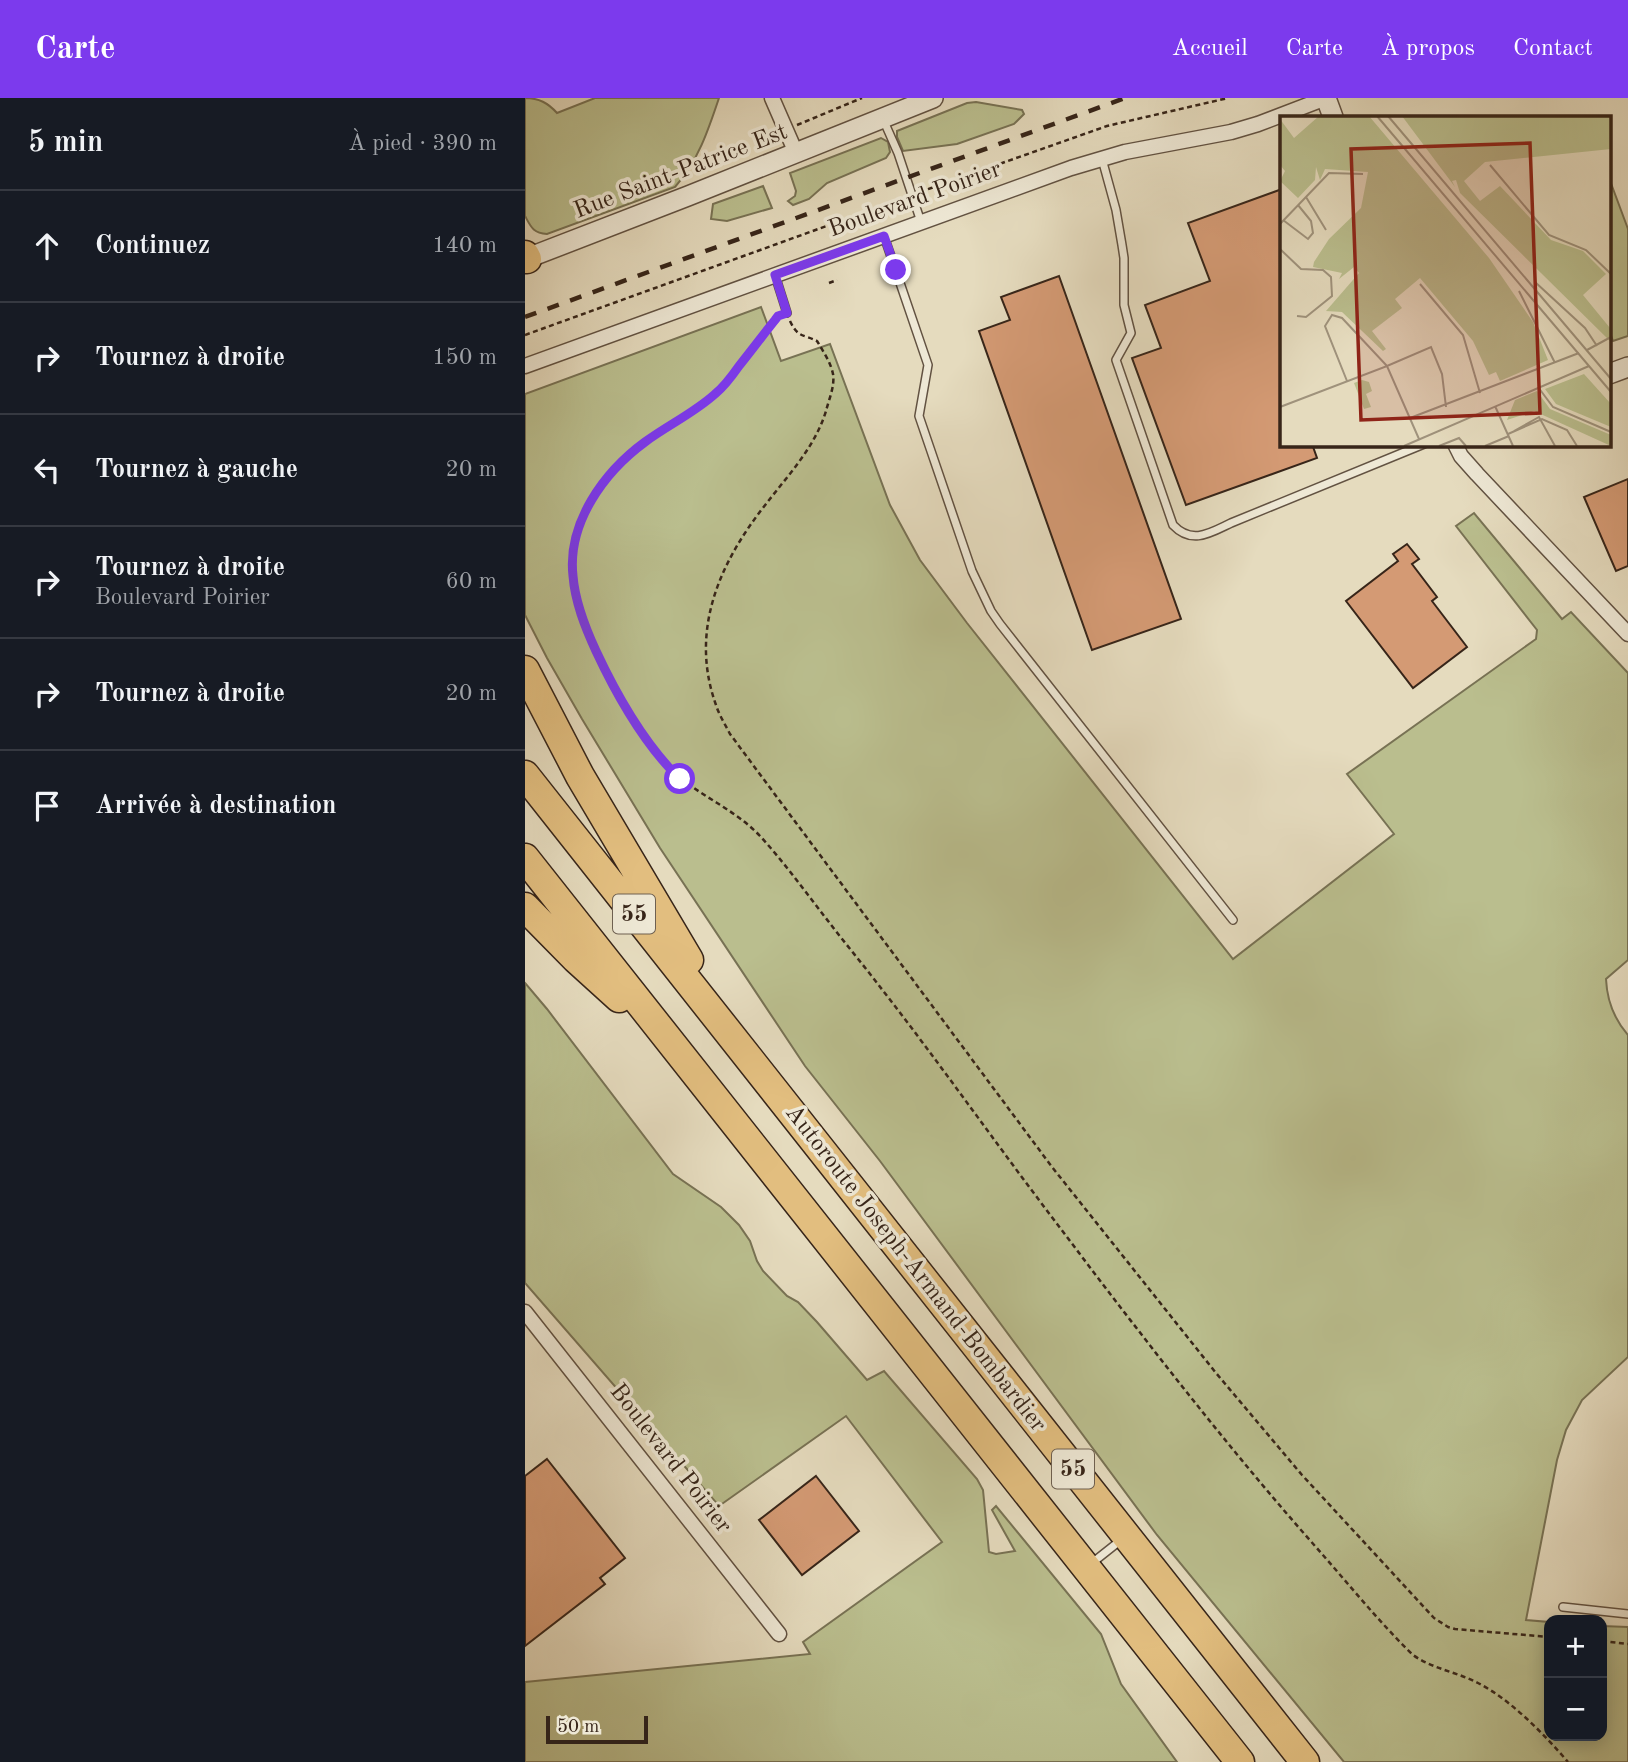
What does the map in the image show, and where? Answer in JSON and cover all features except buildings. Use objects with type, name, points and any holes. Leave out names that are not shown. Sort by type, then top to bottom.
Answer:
[{"type":"highway","points":[[525,670],[580,776],[744,1052]]},
{"type":"highway","name":"Autoroute Joseph-Armand-Bombardier","points":[[525,775],[1305,1762]]},
{"type":"highway","name":"Autoroute Joseph-Armand-Bombardier","points":[[525,858],[1240,1762]]},
{"type":"highway","points":[[525,907],[576,959],[680,1054]]},
{"type":"street","points":[[772,98],[796,153]]},
{"type":"street","name":"Rue Saint-Patrice Est","points":[[526,258],[933,98]]},
{"type":"street","points":[[1326,98],[1333,116]]},
{"type":"street","name":"Boulevard Poirier","points":[[525,366],[1071,168],[1102,158],[1231,132],[1326,98]]},
{"type":"street","points":[[1611,373],[1628,367]]},
{"type":"street","points":[[1456,446],[1477,474],[1628,634]]},
{"type":"street","name":"Boulevard Poirier","points":[[525,1312],[779,1634]]},
{"type":"lane","points":[[883,118],[898,153],[921,223]]},
{"type":"lane","points":[[1102,158],[1122,244],[1124,305],[1131,333],[1116,360],[1173,524],[1180,532],[1188,536],[1208,534],[1420,446]]},
{"type":"lane","points":[[884,236],[928,365],[919,416],[972,571],[983,595],[1000,624],[1233,920]]},
{"type":"lane","points":[[775,275],[787,313]]},
{"type":"lane","points":[[1086,1568],[1127,1536]]},
{"type":"lane","points":[[1563,1607],[1628,1614]]},
{"type":"path","name":"Rue Saint-Patrice Est","points":[[786,130],[862,98]]},
{"type":"path","name":"Boulevard Poirier","points":[[525,335],[1107,126],[1228,98]]},
{"type":"path","points":[[829,283],[837,280]]},
{"type":"path","points":[[1544,1637],[1455,1629],[1441,1623],[1302,1475],[1216,1373],[1052,1167],[730,734],[716,706],[708,678],[705,653],[710,607],[728,560],[748,526],[816,438],[833,382],[830,366],[817,341],[796,332],[787,313],[778,316],[719,392],[631,453],[605,481],[581,521],[575,539],[572,574],[586,631],[601,662],[660,759],[680,779],[758,835],[800,886],[884,991],[1154,1350],[1270,1495],[1413,1655],[1428,1665],[1465,1677],[1497,1694],[1543,1735],[1568,1762]]},
{"type":"path","points":[[1607,1642],[1628,1644]]},
{"type":"green space","points":[[525,98],[543,102],[557,113],[595,98],[719,98],[696,156],[675,187],[547,234],[533,229],[525,216]]},
{"type":"green space","points":[[976,102],[1022,110],[1024,114],[1014,124],[957,144],[903,151],[897,131],[967,103]]},
{"type":"green space","points":[[881,138],[888,142],[890,152],[886,158],[827,183],[809,199],[793,205],[788,201],[795,196],[796,191],[790,173]]},
{"type":"green space","points":[[1611,183],[1628,229],[1628,336],[1613,341]]},
{"type":"green space","points":[[763,186],[772,208],[727,221],[711,219],[713,204]]},
{"type":"green space","points":[[761,307],[781,361],[830,344],[890,505],[920,560],[1233,959],[1394,834],[1347,774],[1536,639],[1537,630],[1456,526],[1474,513],[1562,619],[1571,612],[1628,673],[1628,960],[1606,979],[1612,1009],[1628,1035],[1628,1357],[1582,1400],[1566,1430],[1557,1460],[1526,1620],[1544,1622],[1544,1741],[1607,1741],[1607,1626],[1628,1627],[1628,1762],[1344,1762],[1157,1535],[880,1161],[805,1066],[660,848],[547,658],[525,615],[525,394]]},
{"type":"green space","points":[[525,983],[673,1174],[721,1207],[739,1225],[750,1241],[763,1271],[787,1296],[798,1302],[867,1380],[884,1371],[977,1479],[983,1490],[989,1552],[996,1554],[1015,1551],[992,1510],[996,1506],[1101,1634],[1121,1684],[1177,1762],[525,1762],[525,1682],[810,1654],[803,1642],[942,1542],[846,1416],[719,1506],[525,1283]]},
{"type":"railway","points":[[525,317],[1125,98]]},
{"type":"route","points":[[680,779],[660,759],[623,701],[586,631],[572,574],[575,539],[581,521],[595,495],[613,471],[631,453],[719,392],[778,316],[787,313],[775,275],[884,236],[896,270]]}]
